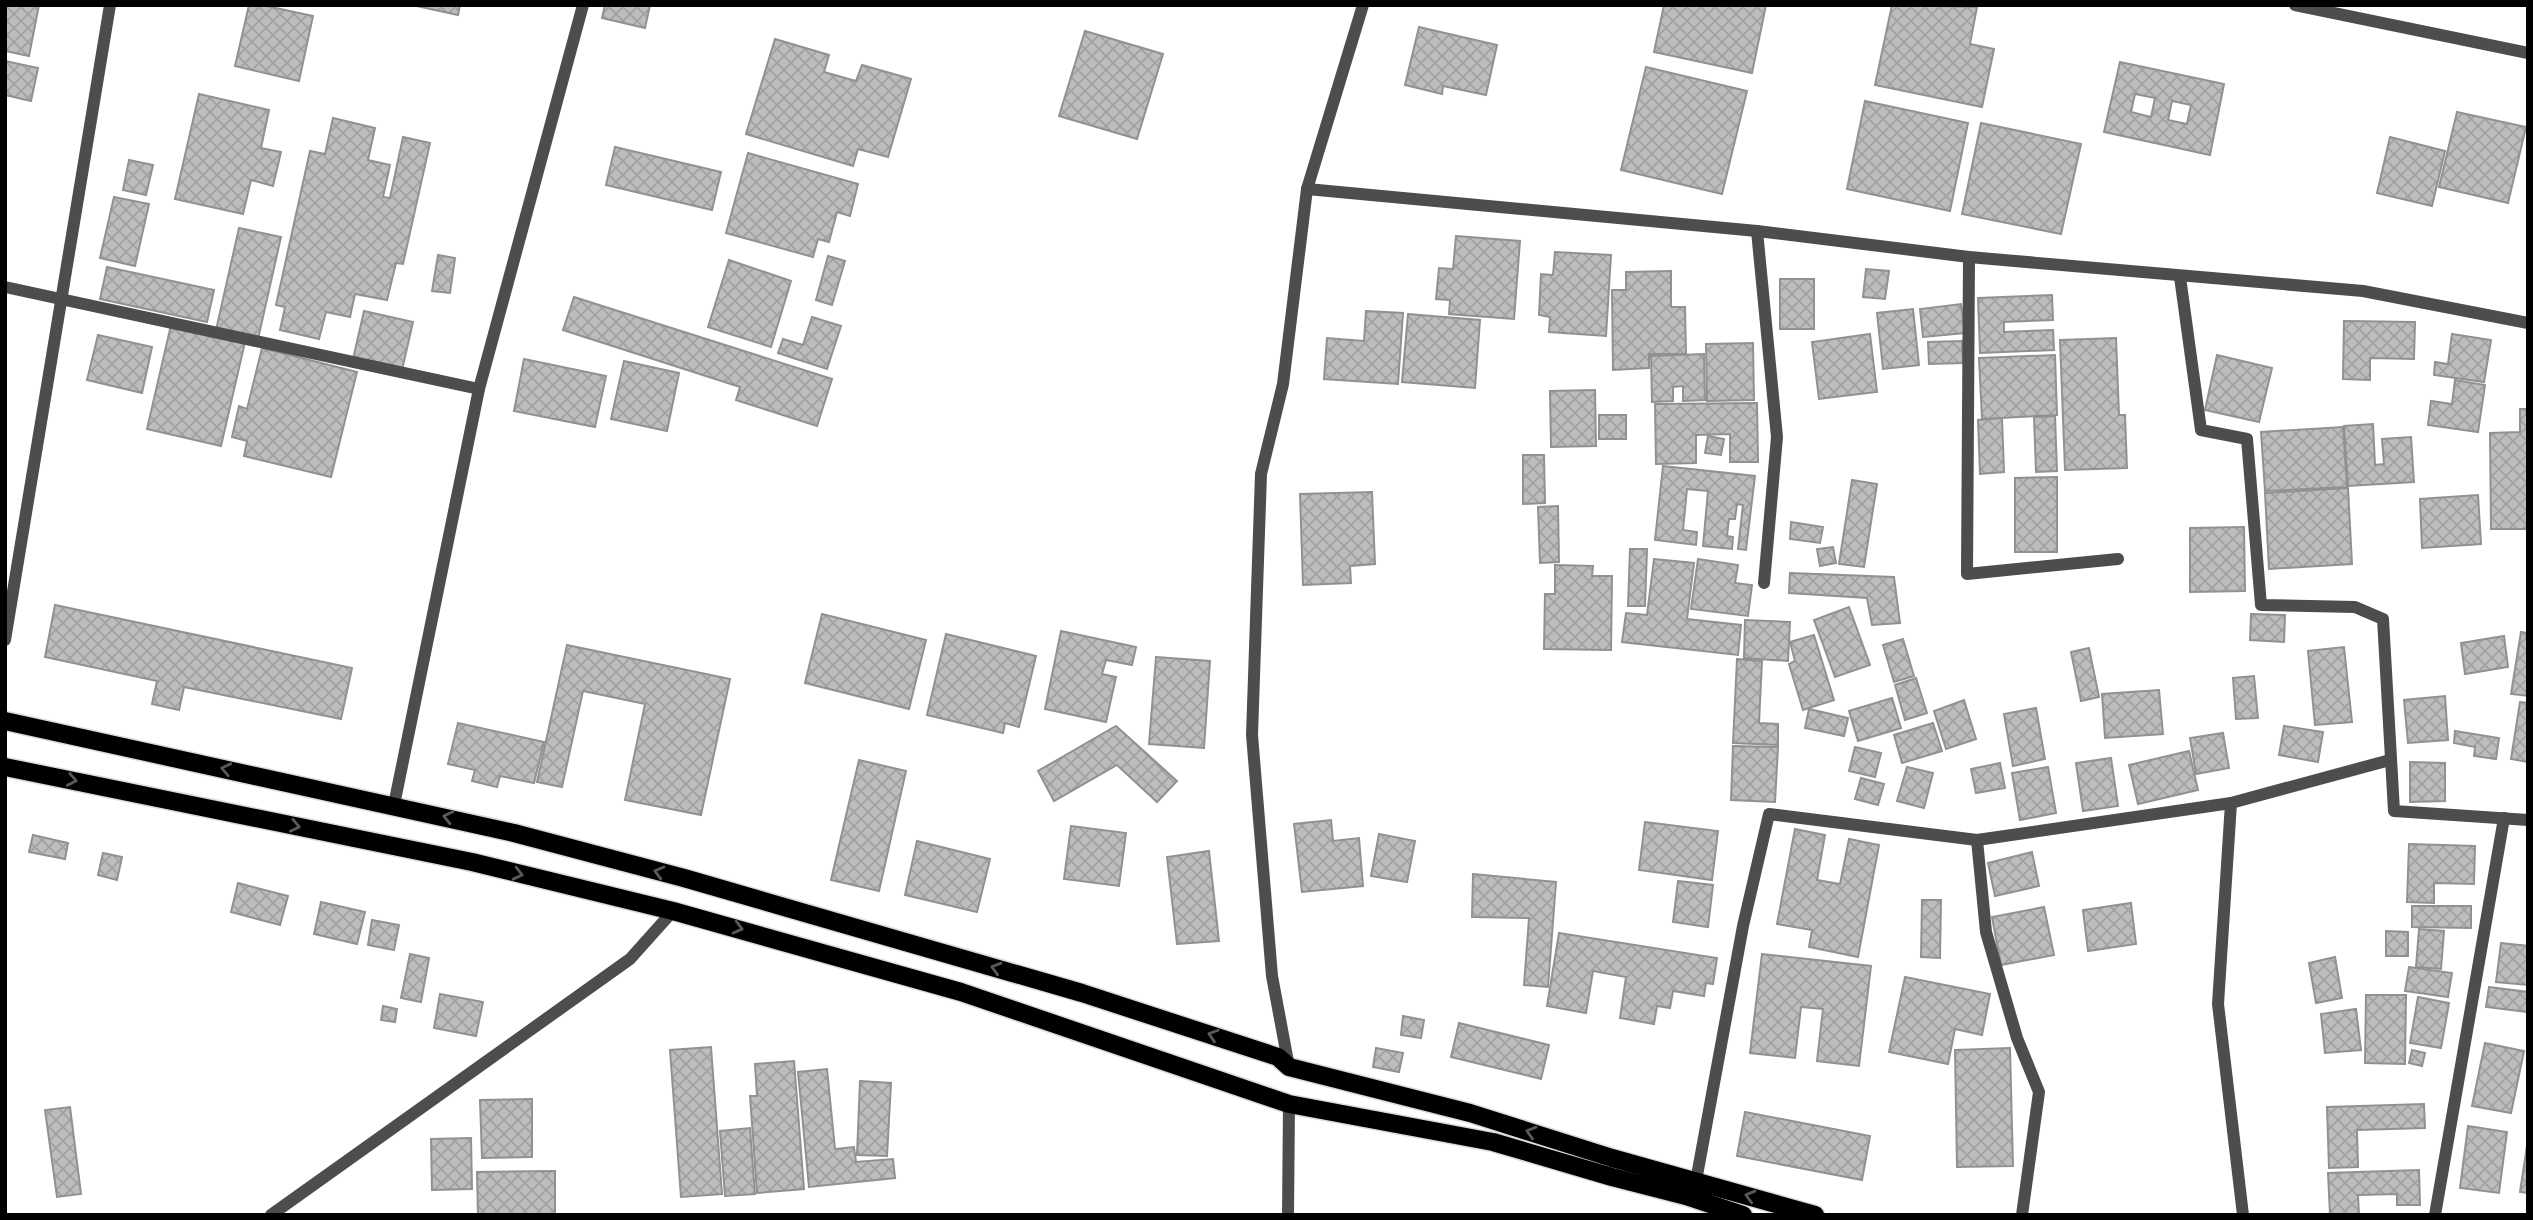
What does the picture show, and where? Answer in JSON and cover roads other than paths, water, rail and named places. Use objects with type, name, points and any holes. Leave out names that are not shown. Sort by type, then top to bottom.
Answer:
[{"type":"main road","points":[[5,721],[394,805],[514,833],[684,878],[1082,993],[1278,1057],[1289,1067],[1470,1113],[1815,1215]]},
{"type":"main road","points":[[5,767],[472,862],[673,911],[961,992],[1289,1104],[1493,1142],[1686,1196],[1743,1215]]},
{"type":"street","points":[[5,640],[110,5]]},
{"type":"street","points":[[394,805],[479,389],[583,5]]},
{"type":"street","points":[[1289,1067],[1272,976],[1252,735],[1261,474],[1283,384],[1307,189],[1363,5]]},
{"type":"street","points":[[2295,5],[2528,53]]},
{"type":"street","points":[[1307,189],[1757,231],[1969,257],[2363,291],[2528,323]]},
{"type":"street","points":[[1757,231],[1777,437],[1764,583]]},
{"type":"street","points":[[1969,257],[1967,575],[2118,559]]},
{"type":"street","points":[[2180,277],[2201,430],[2247,439],[2261,604],[2355,607],[2383,619],[2394,811],[2528,820]]},
{"type":"street","points":[[5,287],[479,389]]},
{"type":"street","points":[[1696,1181],[1743,926],[1769,814],[1977,840],[2231,803],[2390,760]]},
{"type":"street","points":[[2231,803],[2218,1004],[2243,1215]]},
{"type":"street","points":[[2435,1215],[2504,818]]},
{"type":"street","points":[[1977,840],[1986,932],[2017,1038],[2039,1092],[2022,1215]]},
{"type":"street","points":[[271,1215],[630,959],[673,911]]},
{"type":"street","points":[[1288,1215],[1289,1104]]}]
